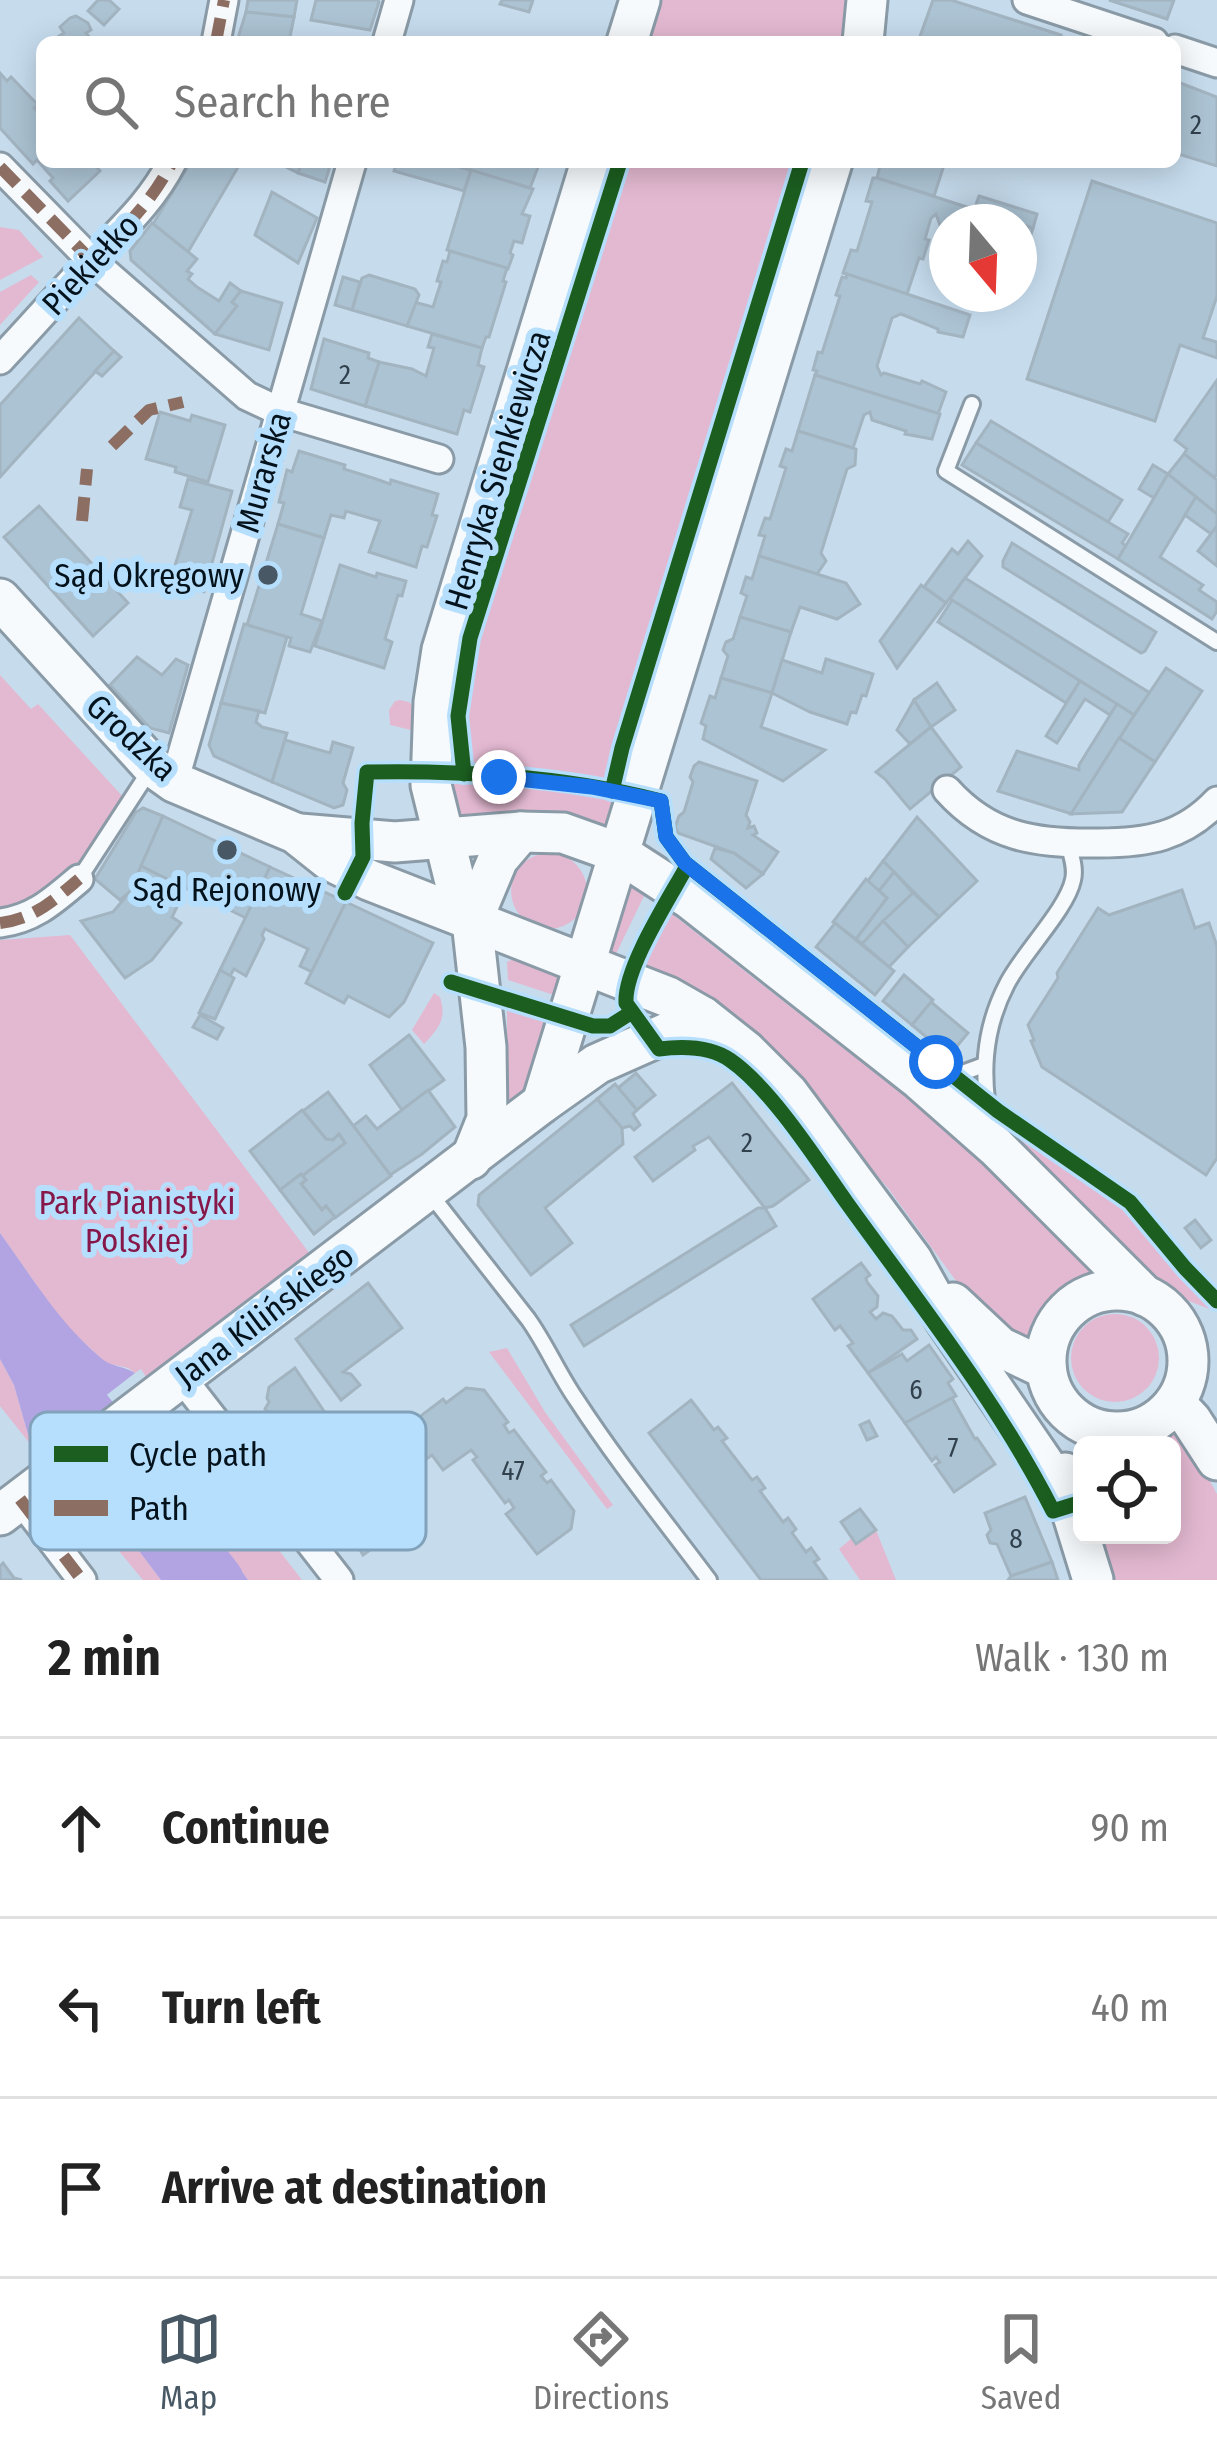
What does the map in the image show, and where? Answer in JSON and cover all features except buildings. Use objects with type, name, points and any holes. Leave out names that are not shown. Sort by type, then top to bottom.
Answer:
[{"type":"main road","points":[[629,36],[640,0]]},
{"type":"main road","points":[[864,36],[867,0]]},
{"type":"main road","name":"Henryka Sienkiewicza","points":[[472,921],[454,878],[431,785],[430,752],[442,650],[589,168]]},
{"type":"main road","points":[[542,1103],[830,168]]},
{"type":"main road","name":"Grodzka","points":[[0,599],[163,774],[295,833],[329,860],[369,880],[668,997],[704,1017],[788,1093],[912,1260]]},
{"type":"main road","points":[[471,1159],[487,1119],[486,1047],[472,921],[498,860],[521,832]]},
{"type":"main road","name":"Grodzka","points":[[295,833],[367,841],[563,833],[619,853],[690,899],[920,1080],[996,1147],[1145,1296]]},
{"type":"main road","name":"Jana Kilińskiego","points":[[136,1412],[597,1064],[704,1017]]},
{"type":"main road","points":[[912,1260],[1000,1347],[1051,1382],[1077,1420],[1094,1429],[1130,1432],[1148,1426],[1193,1390]]},
{"type":"main road","points":[[912,1260],[945,1319],[1068,1499]]},
{"type":"main road","points":[[1093,1580],[1068,1499],[1047,1348],[1067,1311],[1084,1298],[1125,1290],[1145,1296],[1198,1329],[1187,1345],[1191,1420],[1217,1460]]},
{"type":"street","points":[[389,36],[399,0]]},
{"type":"street","points":[[1027,0],[1136,36]]},
{"type":"street","points":[[216,36],[219,4]]},
{"type":"street","points":[[1181,51],[1217,63]]},
{"type":"street","points":[[0,166],[91,260],[247,396],[280,412],[439,459]]},
{"type":"street","name":"Piekiełko","points":[[0,360],[136,217],[168,168]]},
{"type":"street","name":"Murarska","points":[[163,774],[280,412],[350,168]]},
{"type":"street","points":[[947,790],[970,813],[999,830],[1037,841],[1068,843],[1128,843],[1167,836],[1217,801]]},
{"type":"street","points":[[0,923],[43,910],[79,878]]},
{"type":"street","points":[[170,1386],[193,1412]]},
{"type":"street","points":[[59,1550],[82,1580]]},
{"type":"street","points":[[313,1550],[339,1580]]},
{"type":"lane","points":[[972,404],[946,471],[1217,642]]},
{"type":"lane","points":[[79,878],[163,774]]},
{"type":"lane","points":[[996,1147],[983,1065],[989,1029],[1004,988],[1070,888],[1074,868],[1068,843]]},
{"type":"lane","points":[[920,1080],[954,1076],[983,1065]]},
{"type":"lane","points":[[428,1191],[524,1313],[596,1428],[709,1580]]},
{"type":"green space","points":[[656,0],[851,0],[848,36],[646,36]]},
{"type":"green space","points":[[605,168],[815,168],[616,829],[537,812],[457,817],[446,736],[461,636]]},
{"type":"green space","points":[[0,227],[19,230],[43,257],[0,280]]},
{"type":"green space","points":[[31,275],[39,282],[0,325],[0,292]]},
{"type":"green space","points":[[0,675],[31,709],[38,704],[124,798],[86,880],[0,929]]},
{"type":"green space","points":[[400,700],[414,707],[411,730],[390,725],[389,710]]},
{"type":"green space","points":[[549,853],[576,864],[587,891],[576,918],[549,929],[522,918],[511,891],[522,864]]},
{"type":"green space","points":[[629,883],[645,894],[615,956],[608,953]]},
{"type":"green space","points":[[667,910],[956,1131],[1096,1274],[1059,1299],[1036,1339],[1018,1338],[970,1300],[888,1188],[843,1138],[692,993],[640,965]]},
{"type":"green space","name":"Park Pianistyki Polskiej","points":[[70,935],[316,1262],[158,1381],[146,1377],[141,1369],[135,1373],[106,1363],[63,1323],[0,1233],[0,940]]},
{"type":"green space","points":[[515,958],[566,976],[560,997],[508,980],[507,962]]},
{"type":"green space","points":[[434,993],[440,997],[442,1017],[424,1044],[412,1030]]},
{"type":"green space","points":[[507,1003],[553,1019],[520,1102],[502,1113],[507,1095]]},
{"type":"green space","points":[[999,1116],[1121,1200],[1194,1287],[1217,1306],[1217,1312],[1161,1282],[1005,1130]]},
{"type":"green space","points":[[1115,1314],[1132,1317],[1146,1327],[1156,1341],[1156,1375],[1146,1389],[1132,1399],[1115,1402],[1098,1399],[1084,1389],[1074,1375],[1071,1358],[1074,1341],[1084,1327],[1098,1317]]},
{"type":"green space","points":[[507,1348],[545,1412],[613,1505],[607,1509],[489,1352]]},
{"type":"green space","points":[[0,1359],[14,1385],[30,1444],[0,1406]]},
{"type":"green space","points":[[1181,1438],[1217,1494],[1217,1580],[1109,1580],[1098,1544],[1181,1544]]},
{"type":"green space","points":[[876,1530],[896,1580],[860,1580],[839,1549],[852,1538],[857,1543]]},
{"type":"green space","points":[[118,1550],[138,1550],[161,1580],[143,1580]]},
{"type":"green space","points":[[226,1550],[279,1550],[302,1580],[248,1580]]},
{"type":"shaded area","points":[[0,1233],[72,1330],[105,1361],[135,1373],[85,1412],[30,1412],[30,1441],[14,1385],[0,1359]]},
{"type":"shaded area","points":[[138,1550],[226,1550],[248,1580],[161,1580]]},
{"type":"pier","points":[[140,1370],[138,1378],[95,1412],[85,1412]]},
{"type":"waterway","points":[[0,1298],[88,1412]]},
{"type":"waterway","points":[[195,1550],[218,1580]]},
{"type":"marked path","points":[[217,36],[224,0]]},
{"type":"marked path","points":[[0,167],[91,260],[146,203],[169,168]]},
{"type":"marked path","points":[[112,446],[149,410],[183,402]]},
{"type":"marked path","points":[[82,521],[87,469]]},
{"type":"marked path","points":[[0,923],[33,913],[79,879]]},
{"type":"marked path","points":[[20,1499],[30,1512]]},
{"type":"marked path","points":[[59,1550],[82,1580]]},
{"type":"cycle path","points":[[464,774],[458,716],[470,638],[618,168]]},
{"type":"cycle path","points":[[612,791],[800,168]]},
{"type":"cycle path","points":[[345,893],[363,857],[367,772],[515,777],[661,801],[666,837],[685,863],[998,1111],[1130,1202],[1217,1301]]},
{"type":"cycle path","points":[[687,866],[640,953],[626,1003],[659,1049],[714,1052],[762,1088],[956,1353],[1053,1511],[1073,1505]]},
{"type":"cycle path","points":[[451,982],[593,1026],[610,1026],[632,1012]]},
{"type":"place","name":"Sąd Okręgowy","points":[[268,575]]},
{"type":"place","name":"Sąd Rejonowy","points":[[227,850]]},
{"type":"route","points":[[499,777],[592,787],[661,801],[666,837],[685,863],[936,1062]]}]
